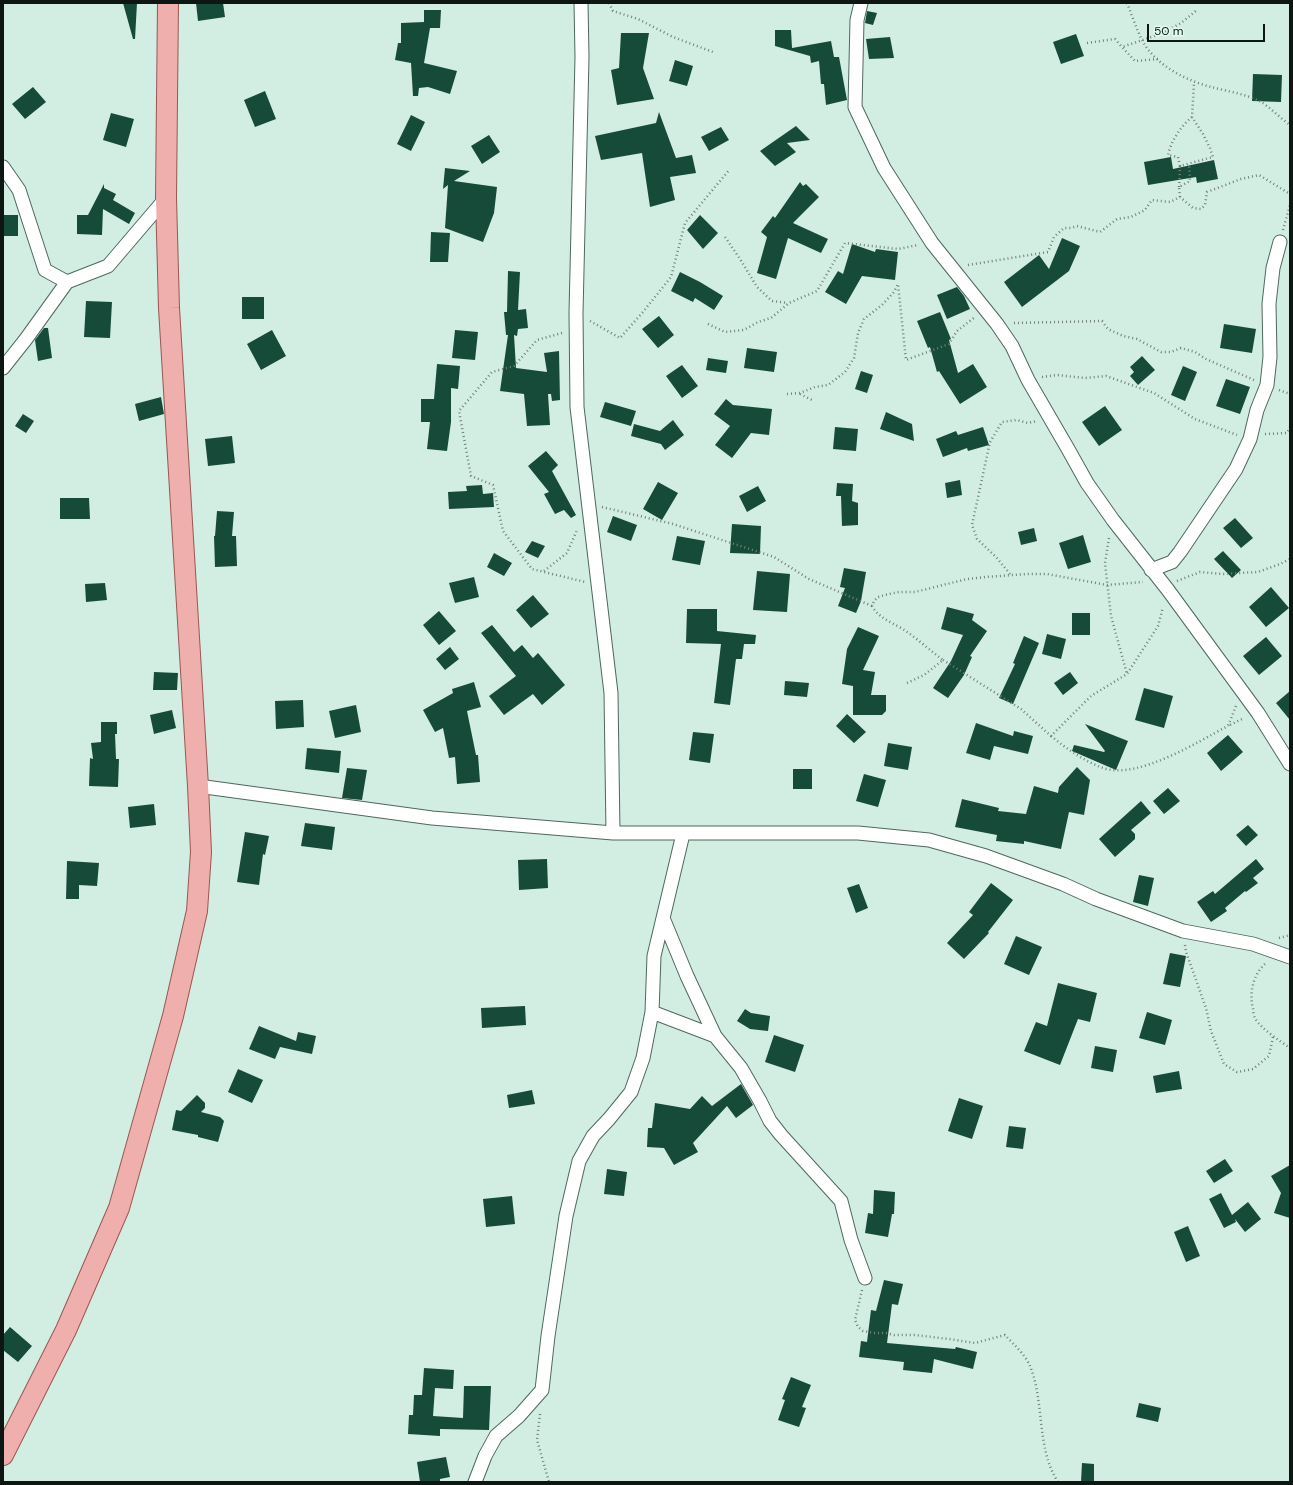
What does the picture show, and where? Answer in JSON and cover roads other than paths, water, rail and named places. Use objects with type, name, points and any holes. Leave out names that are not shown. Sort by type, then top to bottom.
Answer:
[{"type":"main road","points":[[3,1455],[66,1330],[118,1208],[173,1016],[197,911],[201,852],[198,786],[169,308],[166,198],[168,3]]},
{"type":"street","points":[[581,3],[582,58],[576,313],[577,407],[611,693],[613,833]]},
{"type":"street","points":[[861,3],[857,20],[855,107],[884,168],[932,242],[997,324],[1012,346],[1028,380],[1049,417],[1088,483],[1113,520],[1164,585],[1258,713],[1290,764]]},
{"type":"street","points":[[3,166],[19,190],[45,270],[67,282]]},
{"type":"street","points":[[3,368],[67,282],[108,266],[166,198]]},
{"type":"street","points":[[1151,570],[1172,562],[1180,552],[1236,469],[1250,439],[1257,410],[1267,385],[1270,356],[1270,304],[1273,268],[1280,242]]},
{"type":"street","points":[[198,786],[432,818],[613,833],[858,833],[929,840],[986,856],[1063,884],[1096,899],[1183,931],[1253,944],[1290,957]]},
{"type":"street","points":[[475,1482],[485,1456],[496,1436],[519,1416],[542,1390],[548,1336],[566,1216],[579,1160],[593,1136],[631,1092],[643,1058],[652,1012],[654,956],[683,834]]},
{"type":"street","points":[[663,918],[687,976],[715,1036],[741,1068],[770,1121],[841,1201],[851,1240],[865,1278]]},
{"type":"street","points":[[652,1012],[715,1036]]}]
